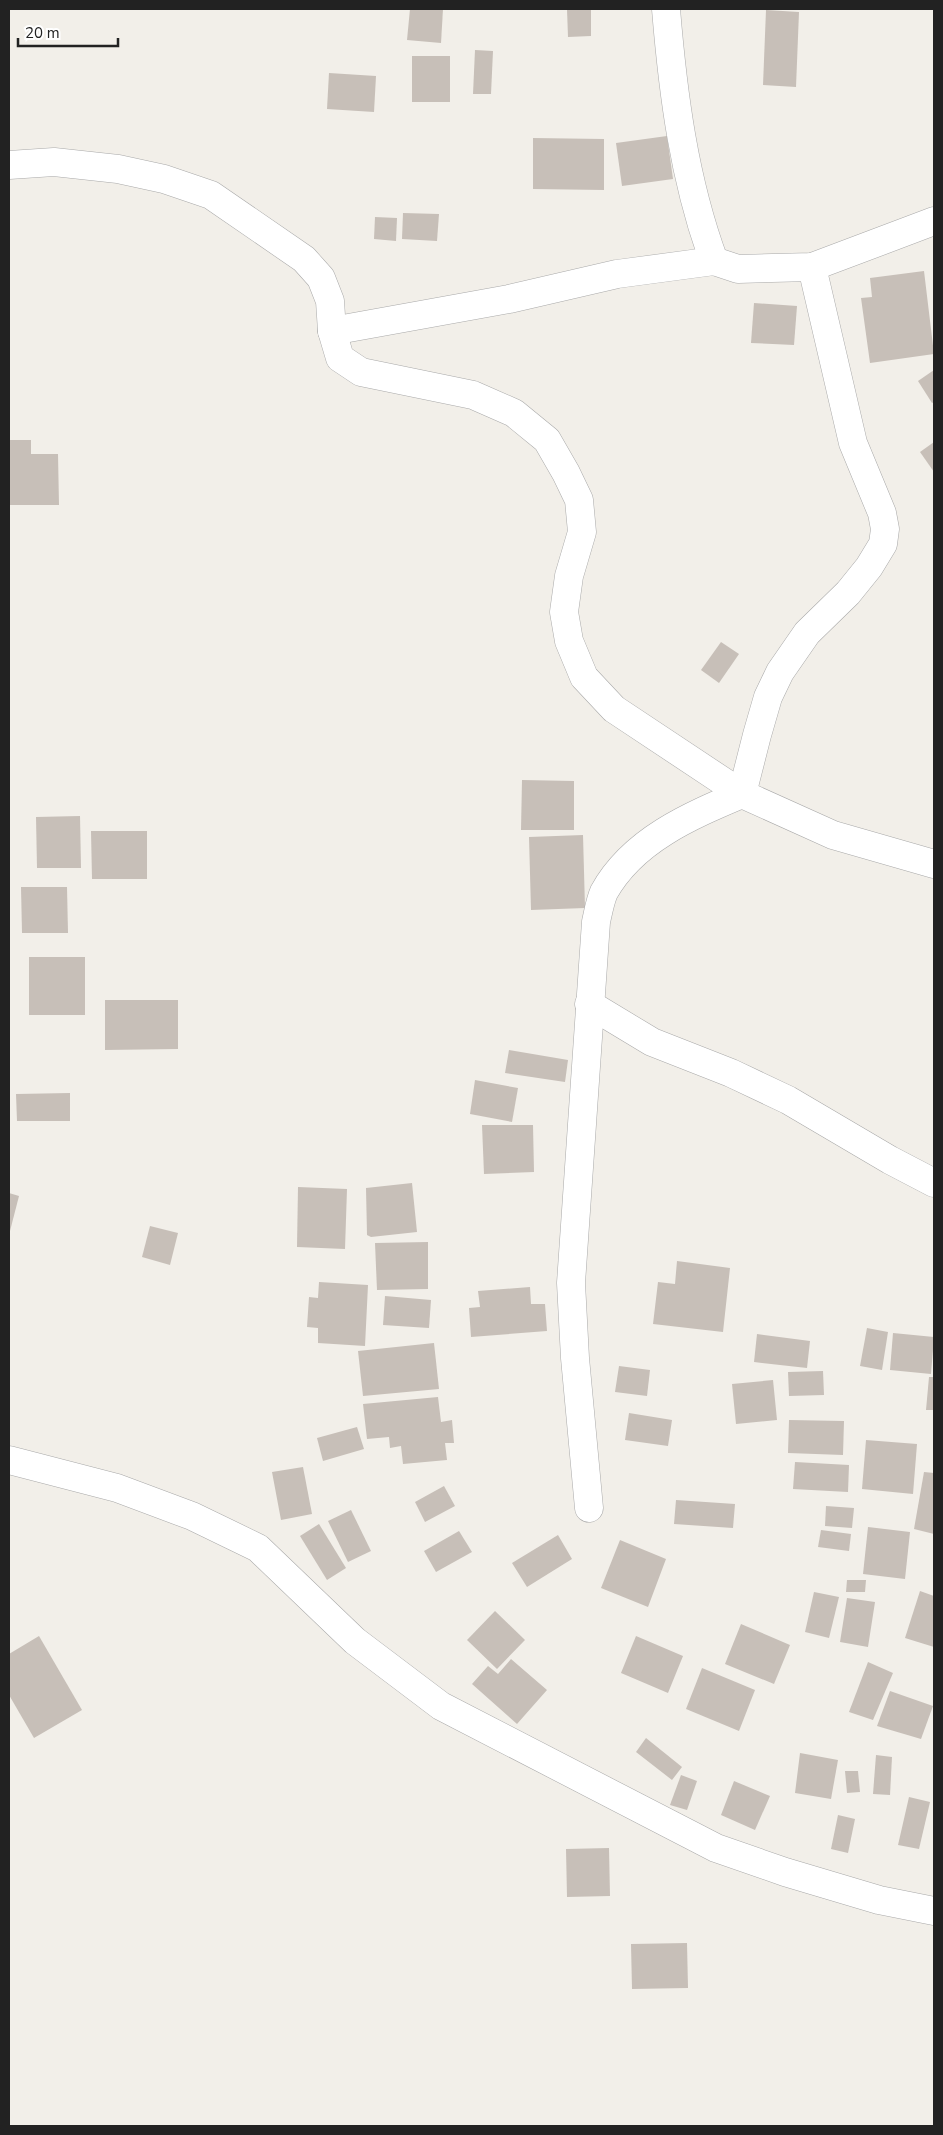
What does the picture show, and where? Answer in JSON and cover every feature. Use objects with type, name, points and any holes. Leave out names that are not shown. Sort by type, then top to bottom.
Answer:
[{"type":"street","points":[[666,9],[676,105],[688,171],[701,227],[714,261]]},
{"type":"street","points":[[9,165],[54,162],[118,169],[164,178],[211,196],[304,259],[320,278],[330,301],[332,331],[340,358],[361,372],[473,395],[514,413],[546,440],[566,473],[579,500],[582,532],[569,576],[564,612],[569,641],[584,677],[614,709],[742,794],[833,835],[934,864]]},
{"type":"street","points":[[332,331],[509,299],[617,274],[714,261],[738,269],[812,266],[934,222]]},
{"type":"street","points":[[742,794],[768,698],[780,672],[807,633],[848,593],[869,567],[883,544],[885,529],[882,513],[853,442],[812,266]]},
{"type":"street","points":[[589,1508],[575,1358],[571,1282],[596,922],[603,894],[628,859],[668,830],[699,812],[742,794]]},
{"type":"street","points":[[589,1004],[652,1042],[731,1073],[788,1100],[890,1160],[934,1183]]},
{"type":"street","points":[[9,1460],[117,1488],[192,1516],[258,1548],[354,1641],[441,1706],[716,1848],[785,1872],[879,1900],[934,1911]]},
{"type":"building","points":[[410,9],[443,9],[441,43],[407,40]]},
{"type":"building","points":[[567,9],[591,9],[591,36],[568,37]]},
{"type":"building","points":[[766,10],[799,12],[796,87],[763,85]]},
{"type":"building","points":[[475,50],[493,51],[491,94],[473,94]]},
{"type":"building","points":[[412,56],[450,56],[450,102],[412,102]]},
{"type":"building","points":[[329,73],[376,76],[374,112],[327,109]]},
{"type":"building","points":[[667,136],[673,179],[622,186],[616,143]]},
{"type":"building","points":[[533,138],[604,139],[604,190],[533,189]]},
{"type":"building","points":[[403,213],[439,214],[437,241],[402,239]]},
{"type":"building","points":[[375,217],[397,218],[396,241],[374,239]]},
{"type":"building","points":[[924,271],[934,354],[870,363],[861,298],[872,297],[870,278]]},
{"type":"building","points":[[754,303],[797,306],[794,345],[751,343]]},
{"type":"building","points":[[934,370],[934,402],[932,403],[918,381]]},
{"type":"building","points":[[9,440],[31,440],[31,454],[58,454],[59,505],[9,505]]},
{"type":"building","points":[[934,442],[934,472],[920,452]]},
{"type":"building","points":[[721,642],[739,654],[719,683],[701,670]]},
{"type":"building","points":[[522,780],[574,781],[574,830],[521,830]]},
{"type":"building","points":[[80,816],[81,868],[37,868],[36,817]]},
{"type":"building","points":[[91,831],[147,831],[147,879],[92,879]]},
{"type":"building","points":[[583,835],[585,908],[531,910],[529,837]]},
{"type":"building","points":[[21,887],[67,887],[68,933],[22,933]]},
{"type":"building","points":[[29,957],[85,957],[85,1015],[29,1015]]},
{"type":"building","points":[[105,1000],[178,1000],[178,1049],[105,1050]]},
{"type":"building","points":[[509,1050],[568,1060],[565,1082],[505,1073]]},
{"type":"building","points":[[475,1080],[518,1088],[512,1122],[470,1114]]},
{"type":"building","points":[[70,1093],[70,1121],[17,1121],[16,1094]]},
{"type":"building","points":[[482,1125],[533,1125],[534,1172],[484,1174]]},
{"type":"building","points":[[412,1183],[417,1232],[371,1237],[367,1235],[366,1188]]},
{"type":"building","points":[[298,1187],[347,1189],[345,1249],[297,1247]]},
{"type":"building","points":[[9,1193],[19,1196],[10,1231],[9,1230]]},
{"type":"building","points":[[150,1226],[178,1233],[170,1265],[142,1257]]},
{"type":"building","points":[[428,1242],[428,1289],[377,1290],[375,1243]]},
{"type":"building","points":[[677,1261],[730,1268],[723,1332],[653,1324],[658,1282],[675,1284]]},
{"type":"building","points":[[319,1282],[368,1285],[365,1346],[318,1343],[318,1328],[307,1327],[309,1297],[318,1298]]},
{"type":"building","points":[[530,1287],[531,1304],[545,1304],[547,1331],[471,1337],[469,1308],[480,1307],[478,1291]]},
{"type":"building","points":[[385,1296],[431,1300],[429,1328],[383,1325]]},
{"type":"building","points":[[867,1328],[888,1332],[882,1370],[860,1366]]},
{"type":"building","points":[[893,1333],[934,1337],[931,1374],[890,1370]]},
{"type":"building","points":[[757,1334],[810,1341],[807,1368],[754,1362]]},
{"type":"building","points":[[434,1343],[439,1389],[363,1396],[358,1351]]},
{"type":"building","points":[[619,1366],[650,1370],[647,1396],[615,1392]]},
{"type":"building","points":[[823,1371],[824,1395],[789,1396],[788,1372]]},
{"type":"building","points":[[929,1377],[934,1377],[934,1410],[926,1410]]},
{"type":"building","points":[[773,1380],[777,1420],[736,1424],[732,1384]]},
{"type":"building","points":[[438,1397],[441,1422],[452,1420],[454,1443],[445,1443],[447,1460],[403,1464],[401,1446],[390,1448],[389,1437],[367,1439],[363,1404]]},
{"type":"building","points":[[629,1413],[672,1420],[668,1446],[625,1440]]},
{"type":"building","points":[[789,1420],[844,1421],[843,1455],[788,1453]]},
{"type":"building","points":[[357,1427],[364,1449],[323,1461],[317,1438]]},
{"type":"building","points":[[866,1440],[917,1444],[913,1494],[862,1489]]},
{"type":"building","points":[[795,1462],[849,1465],[848,1492],[793,1489]]},
{"type":"building","points":[[303,1467],[312,1514],[281,1520],[272,1472]]},
{"type":"building","points":[[924,1472],[934,1473],[934,1534],[914,1529]]},
{"type":"building","points":[[444,1486],[455,1506],[425,1522],[415,1502]]},
{"type":"building","points":[[676,1500],[735,1504],[733,1528],[674,1524]]},
{"type":"building","points":[[826,1506],[854,1508],[852,1528],[825,1526]]},
{"type":"building","points":[[351,1510],[371,1551],[348,1562],[328,1521]]},
{"type":"building","points":[[319,1524],[346,1568],[327,1580],[300,1536]]},
{"type":"building","points":[[868,1527],[910,1532],[905,1579],[863,1574]]},
{"type":"building","points":[[821,1530],[851,1534],[849,1551],[818,1547]]},
{"type":"building","points":[[459,1531],[472,1552],[436,1572],[424,1551]]},
{"type":"building","points":[[558,1535],[572,1559],[527,1587],[512,1563]]},
{"type":"building","points":[[620,1540],[666,1559],[648,1607],[601,1588]]},
{"type":"building","points":[[847,1580],[866,1580],[865,1592],[846,1592]]},
{"type":"building","points":[[920,1591],[934,1596],[934,1647],[905,1638]]},
{"type":"building","points":[[814,1592],[839,1597],[829,1638],[805,1632]]},
{"type":"building","points":[[847,1598],[875,1602],[868,1647],[840,1642]]},
{"type":"building","points":[[495,1611],[525,1640],[497,1669],[467,1640]]},
{"type":"building","points":[[741,1624],[790,1645],[774,1684],[725,1664]]},
{"type":"building","points":[[39,1636],[82,1710],[34,1738],[9,1695],[9,1654]]},
{"type":"building","points":[[636,1636],[683,1656],[668,1693],[621,1673]]},
{"type":"building","points":[[511,1659],[547,1690],[517,1724],[472,1684],[488,1666],[498,1674]]},
{"type":"building","points":[[868,1662],[893,1673],[873,1720],[849,1712]]},
{"type":"building","points":[[702,1668],[755,1690],[739,1731],[686,1709]]},
{"type":"building","points":[[890,1691],[933,1706],[921,1739],[877,1726]]},
{"type":"building","points":[[646,1738],[682,1767],[672,1780],[636,1752]]},
{"type":"building","points":[[800,1753],[838,1760],[831,1799],[795,1793]]},
{"type":"building","points":[[876,1755],[892,1757],[890,1795],[873,1794]]},
{"type":"building","points":[[845,1771],[858,1771],[860,1792],[847,1793]]},
{"type":"building","points":[[681,1775],[697,1781],[687,1810],[670,1805]]},
{"type":"building","points":[[734,1781],[770,1796],[755,1830],[721,1815]]},
{"type":"building","points":[[909,1797],[930,1802],[919,1849],[898,1845]]},
{"type":"building","points":[[838,1815],[855,1819],[848,1853],[831,1849]]},
{"type":"building","points":[[609,1848],[610,1896],[567,1897],[566,1849]]},
{"type":"building","points":[[687,1943],[688,1988],[632,1989],[631,1944]]}]
